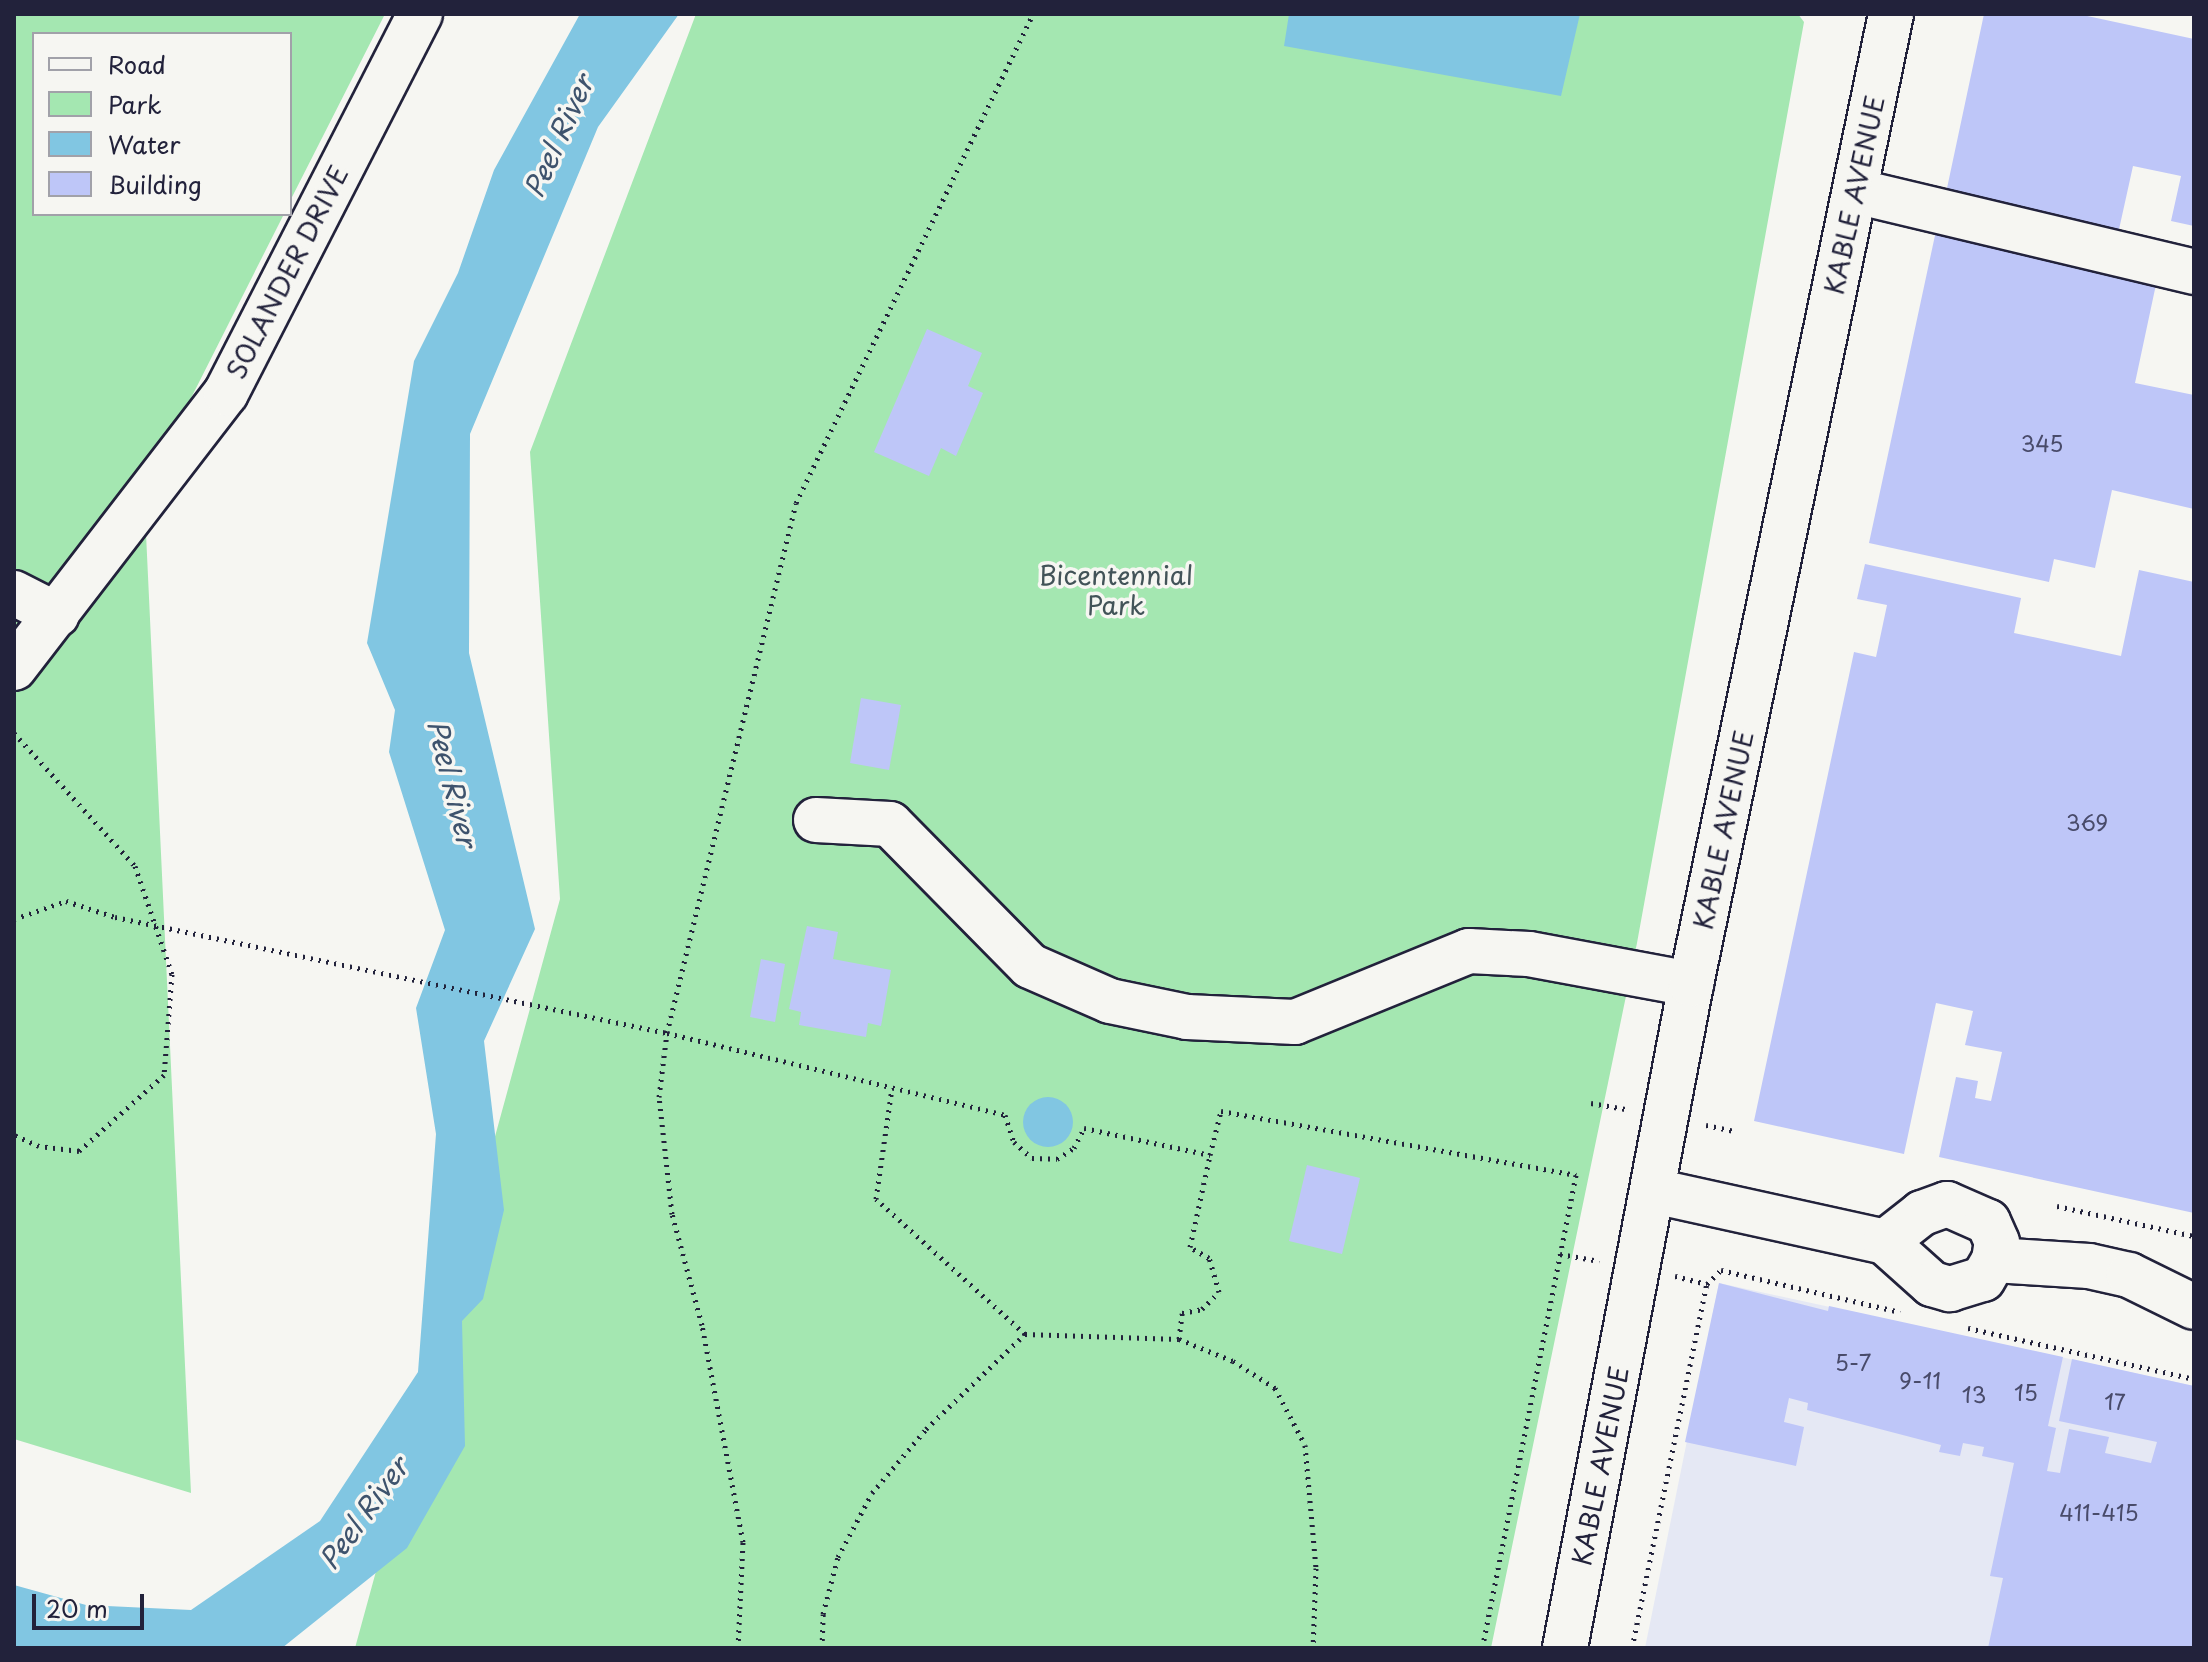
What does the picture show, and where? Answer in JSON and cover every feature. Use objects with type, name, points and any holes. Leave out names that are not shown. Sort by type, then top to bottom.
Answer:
[{"type":"street","name":"SOLANDER DRIVE","points":[[14,668],[226,393],[420,14]]},
{"type":"street","name":"KABLE AVENUE","points":[[1565,1648],[1691,984],[1891,14]]},
{"type":"street","points":[[1855,191],[2194,272]]},
{"type":"street","points":[[14,593],[57,615]]},
{"type":"street","points":[[816,820],[890,824],[1030,966],[1110,1001],[1187,1017],[1295,1022],[1469,951],[1529,954],[1691,984]]},
{"type":"street","points":[[1654,1191],[1885,1242],[1932,1284],[1950,1289],[1983,1279],[1994,1260],[1997,1242],[1988,1222],[1947,1204],[1922,1213],[1885,1242]]},
{"type":"street","points":[[1994,1260],[2089,1266],[2129,1275],[2194,1307]]},
{"type":"path","points":[[14,733],[135,866],[172,974],[164,1075],[79,1151],[39,1146],[14,1135]]},
{"type":"path","points":[[14,919],[66,901],[115,917],[667,1033],[1005,1115],[1014,1142],[1032,1158],[1057,1159],[1074,1148],[1084,1128],[1210,1155]]},
{"type":"path","points":[[892,1088],[876,1199],[1025,1334],[1179,1339],[1233,1361],[1275,1388],[1305,1445],[1316,1568],[1313,1648]]},
{"type":"path","points":[[1591,1103],[1603,1105]]},
{"type":"path","points":[[1179,1339],[1182,1313],[1202,1309],[1219,1292],[1209,1258],[1190,1247],[1221,1111],[1576,1175],[1482,1648]]},
{"type":"path","points":[[2057,1206],[2194,1236]]},
{"type":"path","points":[[1560,1254],[1607,1262]]},
{"type":"path","points":[[1632,1648],[1707,1284],[1721,1270],[1904,1313]]},
{"type":"path","points":[[1670,1275],[1707,1284]]},
{"type":"path","points":[[1966,1327],[2194,1379]]},
{"type":"path","points":[[822,1648],[823,1614],[838,1557],[872,1493],[926,1429],[1025,1334]]},
{"type":"shaded area","points":[[1719,1283],[2194,1386],[2194,1648],[1645,1648]]},
{"type":"green space","points":[[14,14],[385,14],[292,197],[292,32],[32,32],[32,216],[283,216],[144,491],[191,1493],[14,1439]]},
{"type":"green space","name":"Bicentennial Park","points":[[696,14],[1798,14],[1804,22],[1637,943],[1491,1648],[355,1648],[560,899],[530,452]]},
{"type":"water","name":"Peel River","points":[[580,14],[679,14],[598,127],[470,434],[469,653],[535,929],[484,1041],[504,1210],[483,1299],[462,1321],[465,1446],[407,1548],[282,1648],[14,1648],[14,1585],[86,1605],[191,1610],[320,1521],[418,1372],[436,1134],[416,1008],[445,930],[389,752],[395,710],[367,643],[414,361],[458,273],[494,170]]},
{"type":"water","points":[[1289,14],[1580,14],[1561,96],[1284,46]]},
{"type":"water","points":[[1038,1098],[1058,1098],[1072,1112],[1072,1132],[1058,1146],[1038,1146],[1024,1132],[1024,1112]]},
{"type":"building","points":[[1984,14],[2078,14],[2194,39],[2194,226],[2171,221],[2181,176],[2133,166],[2116,243],[1943,207]]},
{"type":"building","points":[[1937,226],[2158,275],[2135,383],[2194,395],[2194,509],[2112,490],[2095,568],[2054,559],[2049,582],[1869,543]]},
{"type":"building","points":[[927,329],[982,353],[968,386],[983,393],[956,456],[941,448],[929,476],[874,452]]},
{"type":"building","points":[[1865,564],[2021,598],[2014,633],[2121,656],[2139,570],[2194,582],[2194,1213],[1939,1157],[1956,1077],[1978,1081],[1975,1098],[1991,1101],[2002,1052],[1965,1045],[1973,1011],[1936,1003],[1904,1154],[1754,1121],[1854,652],[1876,657],[1887,605],[1857,599]]},
{"type":"building","points":[[861,698],[901,705],[889,770],[850,763]]},
{"type":"building","points":[[807,926],[838,932],[833,959],[891,970],[881,1026],[868,1023],[866,1037],[799,1025],[801,1012],[789,1009]]},
{"type":"building","points":[[761,959],[785,964],[775,1022],[750,1017]]},
{"type":"building","points":[[1307,1165],[1360,1178],[1342,1254],[1289,1241]]},
{"type":"building","points":[[1719,1283],[1828,1311],[1829,1306],[2063,1357],[2048,1426],[2056,1428],[2047,1471],[2060,1473],[2069,1429],[2109,1437],[2105,1453],[2151,1463],[2157,1442],[2059,1421],[2072,1359],[2194,1386],[2194,1648],[1988,1648],[2003,1578],[1990,1576],[2014,1463],[1982,1456],[1984,1447],[1963,1443],[1960,1456],[1939,1452],[1941,1445],[1807,1410],[1808,1403],[1789,1398],[1784,1422],[1804,1427],[1796,1466],[1685,1442]]}]
